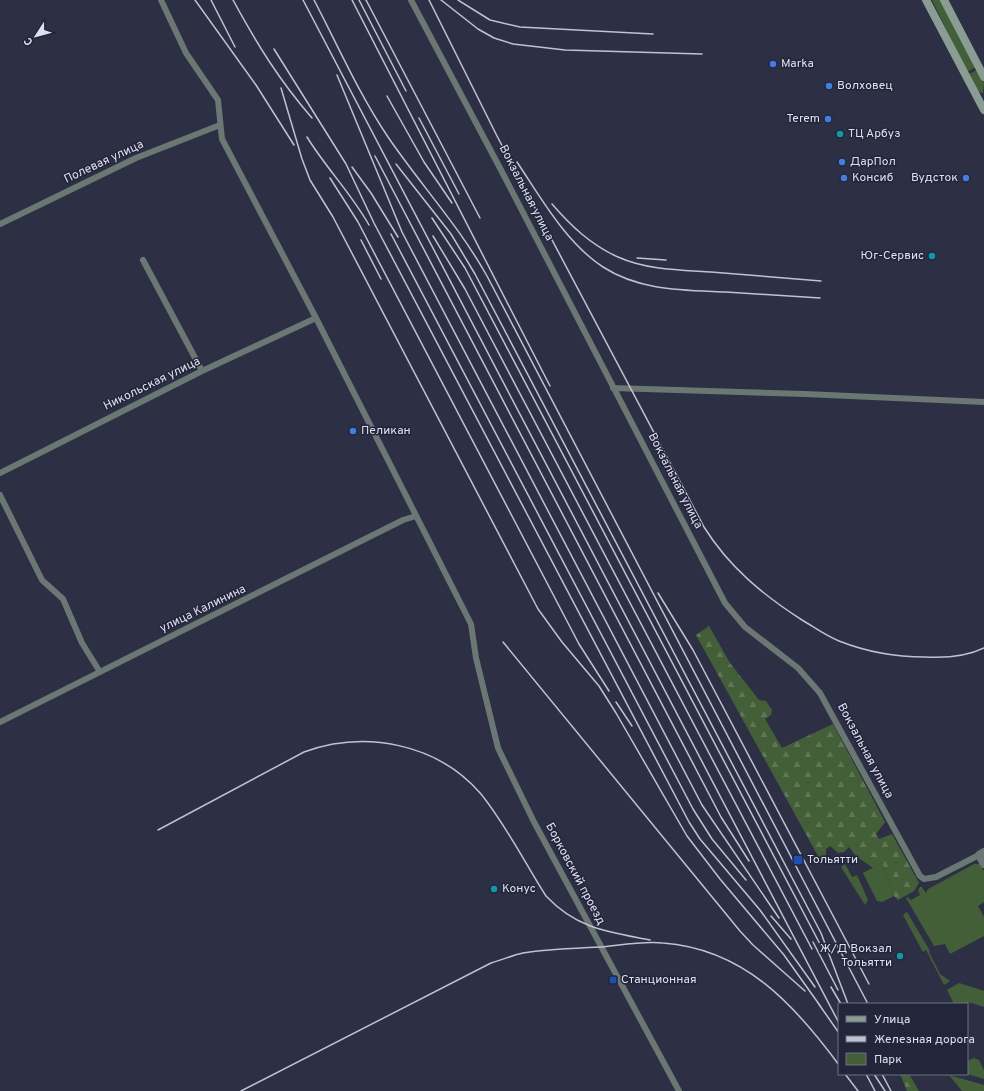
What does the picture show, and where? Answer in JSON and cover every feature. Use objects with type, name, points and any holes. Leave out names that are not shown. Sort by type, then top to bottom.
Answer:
[{"type":"main road","points":[[944,0],[984,77]]},
{"type":"main road","points":[[928,2],[983,106]]},
{"type":"street","points":[[160,0],[186,54],[218,100],[222,139],[316,318],[416,516]]},
{"type":"street","name":"Вокзальная улица","points":[[411,0],[725,603],[745,627],[798,668],[820,693],[920,876],[924,879],[936,877],[982,854],[984,864]]},
{"type":"street","name":"Полевая улица","points":[[0,224],[136,158],[220,125]]},
{"type":"street","points":[[143,260],[202,371]]},
{"type":"street","name":"Никольская улица","points":[[0,473],[202,371],[316,318]]},
{"type":"street","points":[[613,388],[805,394],[984,402]]},
{"type":"street","points":[[0,495],[42,580],[63,599],[82,643],[100,672]]},
{"type":"street","name":"Борковский проезд","points":[[416,516],[471,624],[476,658],[498,748],[538,828],[679,1091]]},
{"type":"street","name":"улица Калинина","points":[[0,722],[404,520],[416,516]]},
{"type":"green space","points":[[932,0],[941,0],[976,67],[967,72]]},
{"type":"green space","points":[[977,70],[984,83],[983,93],[978,92],[969,74]]},
{"type":"green space","points":[[709,626],[730,663],[759,700],[766,701],[772,710],[771,715],[765,719],[782,748],[833,724],[885,822],[876,834],[879,839],[892,834],[919,883],[914,891],[898,900],[894,896],[882,863],[873,868],[856,856],[849,847],[844,852],[838,853],[830,846],[826,849],[826,855],[820,859],[696,635]]},
{"type":"green space","points":[[882,863],[894,896],[882,902],[877,901],[863,873]]},
{"type":"green space","points":[[845,864],[852,877],[857,875],[868,900],[865,905],[841,867]]},
{"type":"green space","points":[[974,864],[980,864],[984,871],[984,902],[978,906],[984,917],[984,936],[950,954],[945,944],[934,946],[906,898],[908,897],[911,900],[920,895],[918,890],[921,886],[926,893],[928,889]]},
{"type":"green space","points":[[907,912],[930,951],[929,952],[940,974],[950,981],[944,985],[926,950],[923,952],[903,915]]},
{"type":"green space","points":[[959,983],[984,991],[984,1007],[972,1003],[954,1003],[947,990]]},
{"type":"green space","points":[[974,1058],[979,1060],[984,1070],[984,1079],[968,1074],[968,1061]]},
{"type":"green space","points":[[900,1075],[910,1075],[919,1091],[907,1091]]},
{"type":"green space","points":[[949,1075],[984,1085],[984,1091],[962,1091]]},
{"type":"railway","points":[[195,0],[256,85],[294,145]]},
{"type":"railway","points":[[211,0],[235,47]]},
{"type":"railway","points":[[233,0],[269,61],[289,90],[312,118]]},
{"type":"railway","points":[[303,0],[838,1021]]},
{"type":"railway","points":[[314,0],[377,121],[400,154],[452,222],[487,276],[867,1003]]},
{"type":"railway","points":[[352,0],[550,386]]},
{"type":"railway","points":[[359,0],[406,91]]},
{"type":"railway","points":[[366,0],[480,218]]},
{"type":"railway","points":[[429,0],[497,136],[704,527],[724,555],[748,579],[774,601],[825,634],[850,645],[892,655],[914,657],[947,657],[962,655],[984,648]]},
{"type":"railway","points":[[441,0],[478,29],[494,38],[513,44],[565,50],[702,54]]},
{"type":"railway","points":[[458,0],[490,20],[520,27],[653,34]]},
{"type":"railway","points":[[274,49],[346,164],[374,223],[689,822],[700,839],[760,910],[815,987]]},
{"type":"railway","points":[[337,75],[402,232],[702,805],[779,918]]},
{"type":"railway","points":[[281,88],[302,159],[310,180],[333,217],[538,609],[562,642],[599,686],[687,836],[720,879],[784,955],[821,1007]]},
{"type":"railway","points":[[387,96],[424,162],[452,203]]},
{"type":"railway","points":[[419,118],[459,194]]},
{"type":"railway","points":[[307,137],[369,225]]},
{"type":"railway","points":[[375,156],[721,817],[749,861]]},
{"type":"railway","points":[[517,162],[545,205],[577,246],[603,267],[617,275],[647,285],[678,290],[820,298]]},
{"type":"railway","points":[[396,164],[451,234],[475,274],[821,933],[848,1003]]},
{"type":"railway","points":[[352,167],[371,193],[398,237]]},
{"type":"railway","points":[[330,178],[358,222],[579,644],[609,691]]},
{"type":"railway","points":[[552,204],[590,241],[618,257],[640,265],[676,270],[821,281]]},
{"type":"railway","points":[[432,218],[465,268],[821,946]]},
{"type":"railway","points":[[391,234],[693,809],[712,839],[746,880]]},
{"type":"railway","points":[[433,236],[465,289],[812,949]]},
{"type":"railway","points":[[361,240],[381,279]]},
{"type":"railway","points":[[637,258],[666,260]]},
{"type":"railway","points":[[658,593],[693,650],[869,984]]},
{"type":"railway","points":[[503,642],[740,931],[753,945],[805,991]]},
{"type":"railway","points":[[616,702],[632,726]]},
{"type":"railway","points":[[158,830],[304,752],[327,745],[351,742],[375,742],[399,746],[422,752],[443,763],[463,777],[481,794],[507,831],[546,896],[558,907],[570,916],[594,927],[650,940]]},
{"type":"railway","points":[[771,916],[791,939]]},
{"type":"railway","points":[[241,1091],[491,963],[519,954],[533,952],[648,942],[692,947],[718,956],[742,968],[764,983],[785,1001],[822,1042],[838,1064]]},
{"type":"railway","points":[[813,942],[838,990]]},
{"type":"railway","points":[[831,987],[840,1003]]},
{"type":"railway","points":[[818,1003],[838,1032]]},
{"type":"railway","points":[[846,1075],[858,1091]]},
{"type":"railway","points":[[867,1075],[875,1091]]},
{"type":"railway","points":[[875,1075],[885,1091]]},
{"type":"railway","points":[[883,1075],[891,1091]]},
{"type":"place","name":"Marka","points":[[773,64]]},
{"type":"place","name":"Волховец","points":[[829,86]]},
{"type":"place","name":"Terem","points":[[828,119]]},
{"type":"place","name":"ТЦ Арбуз","points":[[840,134]]},
{"type":"place","name":"ДарПол","points":[[842,162]]},
{"type":"place","name":"Консиб","points":[[844,178]]},
{"type":"place","name":"Вудсток","points":[[966,178]]},
{"type":"place","name":"Юг-Сервис","points":[[932,256]]},
{"type":"place","name":"Пеликан","points":[[353,431]]},
{"type":"place","name":"Тольятти","points":[[798,860]]},
{"type":"place","name":"Конус","points":[[494,889]]},
{"type":"place","name":"Ж/Д Вокзал Тольятти","points":[[900,956]]},
{"type":"place","name":"Станционная","points":[[613,980]]}]
